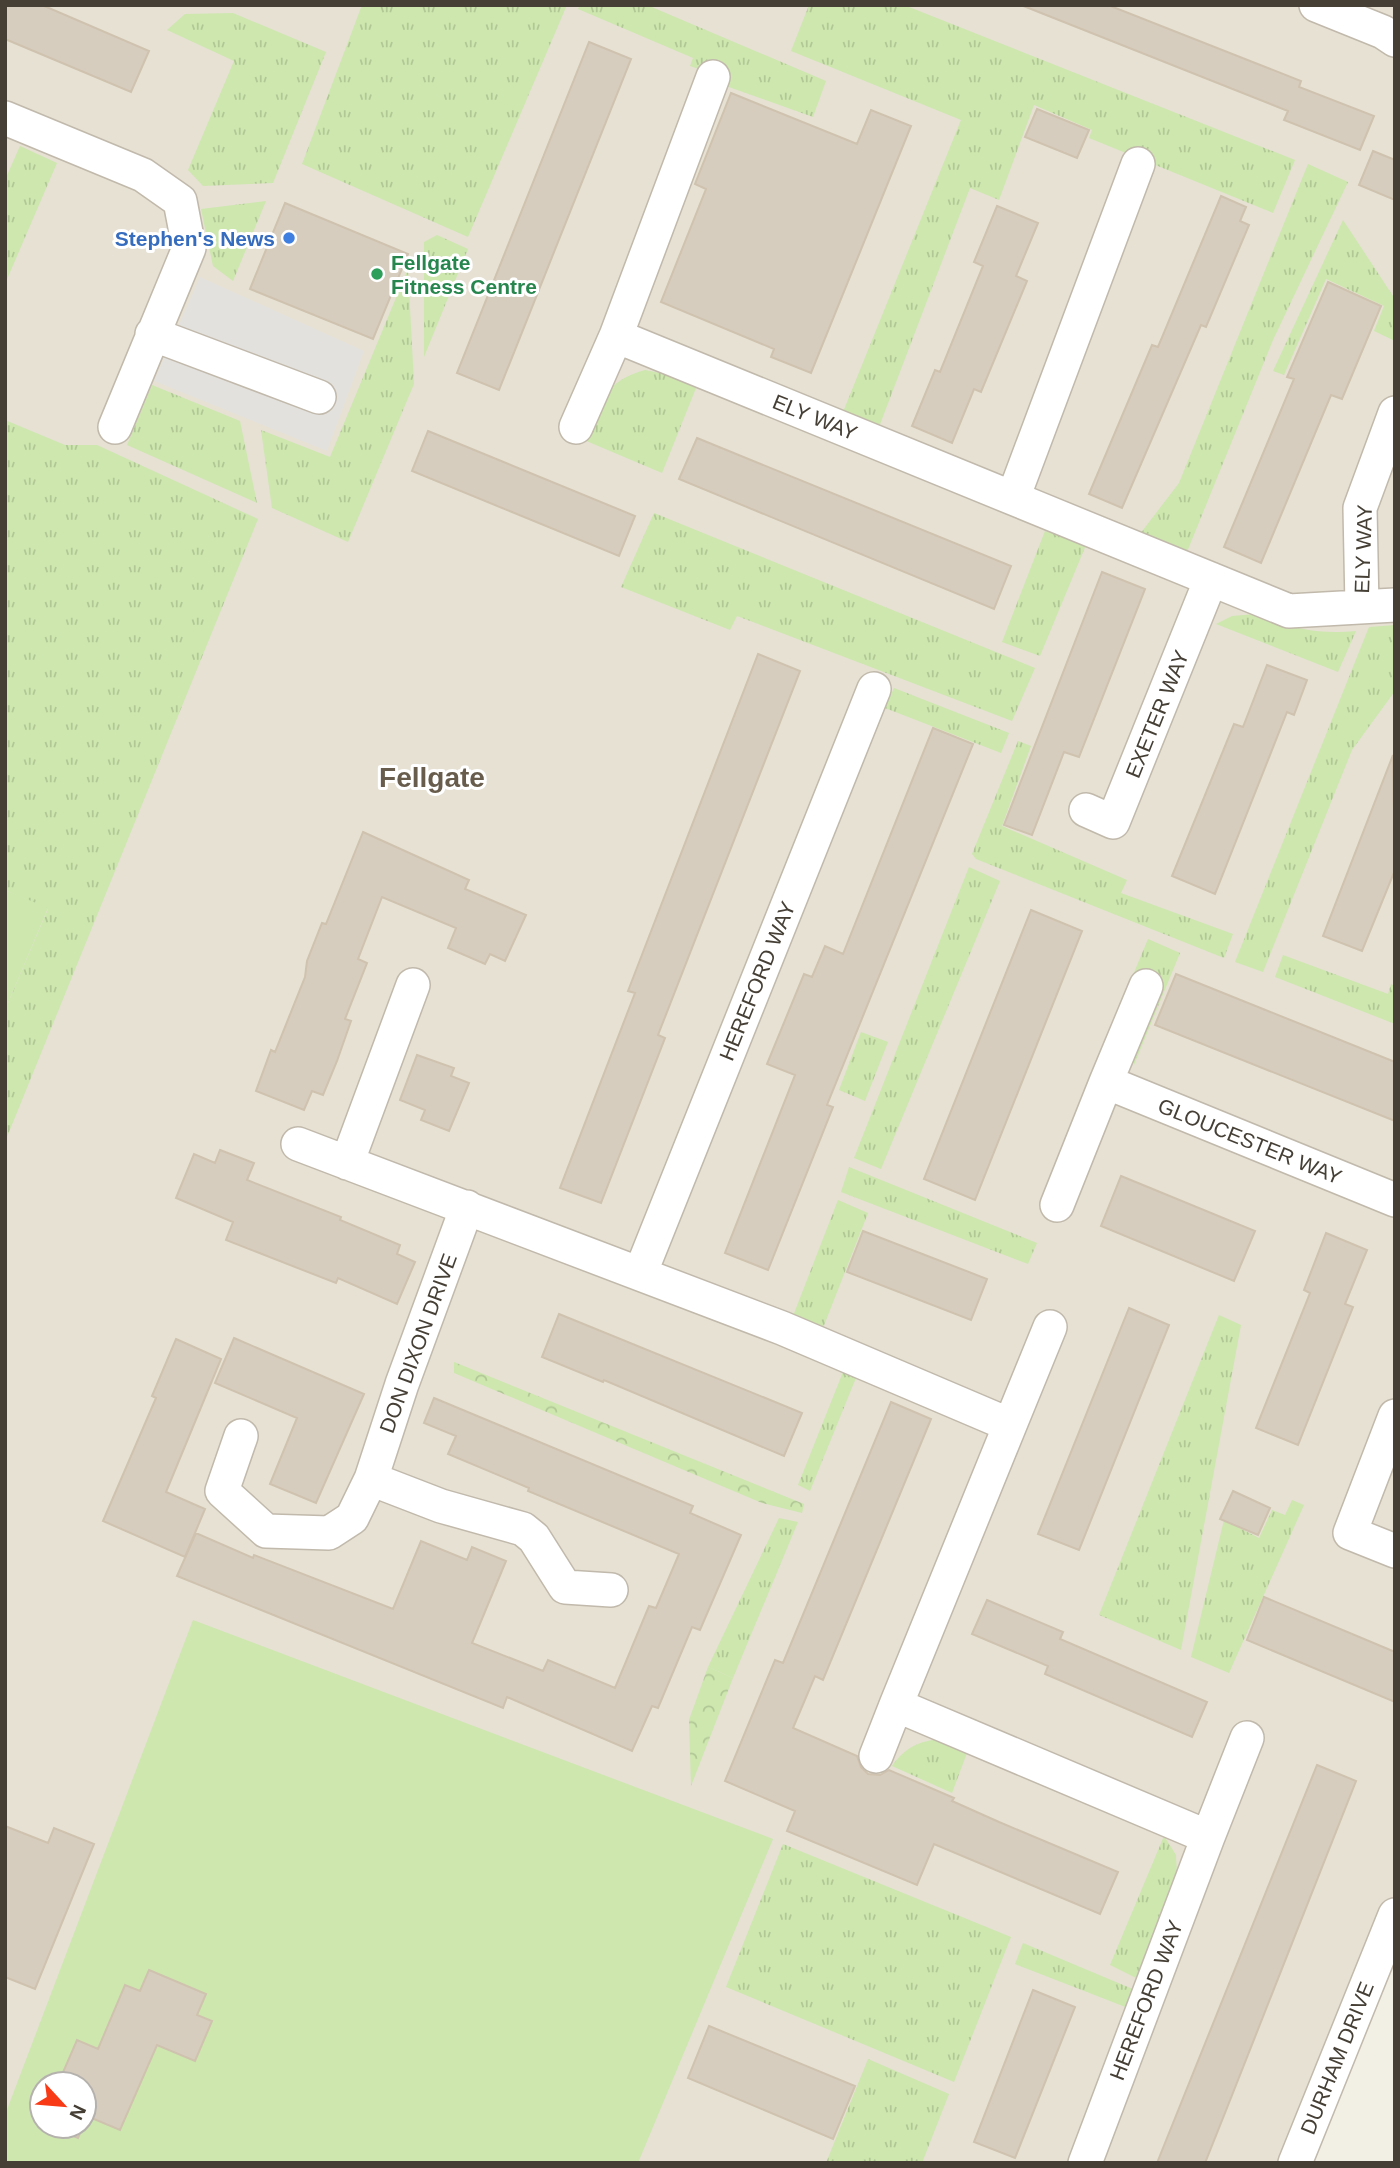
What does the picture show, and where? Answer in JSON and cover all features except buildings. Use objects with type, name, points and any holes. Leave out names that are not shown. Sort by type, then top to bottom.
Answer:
[{"type":"street","points":[[1316,5],[1383,32],[1395,40]]},
{"type":"street","points":[[576,426],[617,336],[713,77]]},
{"type":"street","points":[[5,118],[143,175],[180,201],[189,248],[115,428]]},
{"type":"street","points":[[1013,498],[1138,164]]},
{"type":"street","points":[[152,334],[318,397]]},
{"type":"street","name":"ELY WAY","points":[[617,336],[1289,611],[1395,605]]},
{"type":"street","name":"ELY WAY","points":[[1362,607],[1360,508],[1395,413]]},
{"type":"street","name":"EXETER WAY","points":[[1086,810],[1114,822],[1211,579]]},
{"type":"street","name":"HEREFORD WAY","points":[[640,1273],[874,689]]},
{"type":"street","points":[[347,1163],[413,985]]},
{"type":"street","points":[[1057,1205],[1146,986]]},
{"type":"street","name":"GLOUCESTER WAY","points":[[1106,1082],[1395,1200]]},
{"type":"street","points":[[298,1144],[782,1328],[1010,1425]]},
{"type":"street","name":"DON DIXON DRIVE","points":[[242,1436],[222,1491],[266,1531],[329,1533],[352,1518],[371,1479],[402,1384],[467,1207]]},
{"type":"street","points":[[876,1756],[1050,1327]]},
{"type":"street","points":[[1395,1416],[1350,1532],[1395,1551]]},
{"type":"street","points":[[371,1479],[441,1506],[523,1529],[534,1538],[565,1587],[611,1590]]},
{"type":"street","points":[[896,1705],[1208,1837]]},
{"type":"street","name":"HEREFORD WAY","points":[[1085,2163],[1247,1738]]},
{"type":"street","name":"DURHAM DRIVE","points":[[1295,2163],[1395,1915]]},
{"type":"shaded area","points":[[5,5],[1395,5],[1395,1915],[1295,2163],[5,2163]]},
{"type":"shaded area","points":[[200,277],[364,351],[327,451],[154,381]]},
{"type":"green space","points":[[362,5],[567,5],[468,237],[302,164]]},
{"type":"green space","points":[[580,5],[647,5],[826,81],[813,117],[726,86],[728,79],[690,66],[693,58],[578,9]]},
{"type":"green space","points":[[809,5],[904,5],[1295,160],[1273,213],[1089,138],[1092,130],[1034,105],[999,200],[970,188],[879,427],[843,412],[961,120],[791,51]]},
{"type":"green space","points":[[233,13],[326,52],[273,183],[203,186],[188,170],[234,61],[167,30],[185,14]]},
{"type":"green space","points":[[20,146],[57,163],[5,284],[5,180]]},
{"type":"green space","points":[[1308,164],[1348,182],[1273,340],[1187,552],[1140,534],[1179,483]]},
{"type":"green space","points":[[266,201],[233,281],[213,266],[201,209]]},
{"type":"green space","points":[[1343,220],[1395,299],[1395,341],[1374,331],[1384,306],[1326,279],[1284,375],[1273,371]]},
{"type":"green space","points":[[437,235],[468,249],[424,357],[424,242]]},
{"type":"green space","points":[[408,269],[414,384],[348,542],[272,508],[261,430],[330,457]]},
{"type":"green space","points":[[645,370],[670,375],[696,388],[662,473],[584,440],[600,405],[612,387]]},
{"type":"green space","points":[[152,385],[240,421],[257,503],[127,445]]},
{"type":"green space","points":[[5,420],[65,445],[97,445],[258,519],[5,1142],[5,1010],[48,909],[5,890]]},
{"type":"green space","points":[[654,513],[1035,668],[1012,721],[737,616],[730,630],[621,587]]},
{"type":"green space","points":[[1045,531],[1086,545],[1040,656],[1002,642]]},
{"type":"green space","points":[[1255,614],[1304,629],[1356,631],[1338,672],[1216,624],[1232,616]]},
{"type":"green space","points":[[1395,625],[1395,691],[1352,750],[1263,972],[1235,962],[1369,627]]},
{"type":"green space","points":[[894,688],[1009,733],[1001,753],[885,708]]},
{"type":"green space","points":[[1018,741],[1031,746],[1002,826],[1127,880],[1121,893],[1233,934],[1224,958],[976,859],[972,854]]},
{"type":"green space","points":[[969,867],[1000,881],[881,1169],[854,1158]]},
{"type":"green space","points":[[5,890],[48,908],[5,1010]]},
{"type":"green space","points":[[1148,939],[1180,953],[1134,1065],[1134,1042],[1158,983],[1133,975]]},
{"type":"green space","points":[[1283,955],[1388,994],[1391,984],[1395,986],[1395,1024],[1275,977]]},
{"type":"green space","points":[[861,1032],[888,1042],[865,1101],[839,1090]]},
{"type":"green space","points":[[849,1167],[1037,1243],[1028,1264],[841,1192]]},
{"type":"green space","points":[[838,1200],[868,1213],[823,1328],[793,1316]]},
{"type":"green space","points":[[1219,1315],[1241,1325],[1181,1650],[1099,1615]]},
{"type":"green space","points":[[454,1362],[804,1504],[802,1513],[762,1503],[454,1373]]},
{"type":"green space","points":[[845,1367],[858,1373],[810,1491],[798,1485]]},
{"type":"green space","points":[[1292,1500],[1304,1505],[1229,1673],[1191,1657],[1224,1520],[1259,1538],[1272,1510],[1285,1515]]},
{"type":"green space","points":[[779,1518],[798,1522],[733,1678],[708,1667]]},
{"type":"green space","points":[[193,1620],[773,1839],[638,2163],[5,2163],[5,2115]]},
{"type":"green space","points":[[708,1667],[733,1678],[691,1786],[689,1720]]},
{"type":"green space","points":[[942,1739],[967,1753],[952,1793],[892,1766],[913,1746]]},
{"type":"green space","points":[[1164,1836],[1176,1855],[1177,1875],[1138,1979],[1110,1965]]},
{"type":"green space","points":[[783,1844],[1011,1937],[954,2082],[726,1987]]},
{"type":"green space","points":[[1023,1943],[1135,1990],[1128,2008],[1015,1964]]},
{"type":"green space","points":[[868,2059],[949,2094],[922,2163],[826,2163]]},
{"type":"place","name":"Stephen's News","points":[[289,238]]},
{"type":"place","name":"Fellgate Fitness Centre","points":[[377,274]]},
{"type":"district","name":"Fellgate","points":[[432,777]]}]
